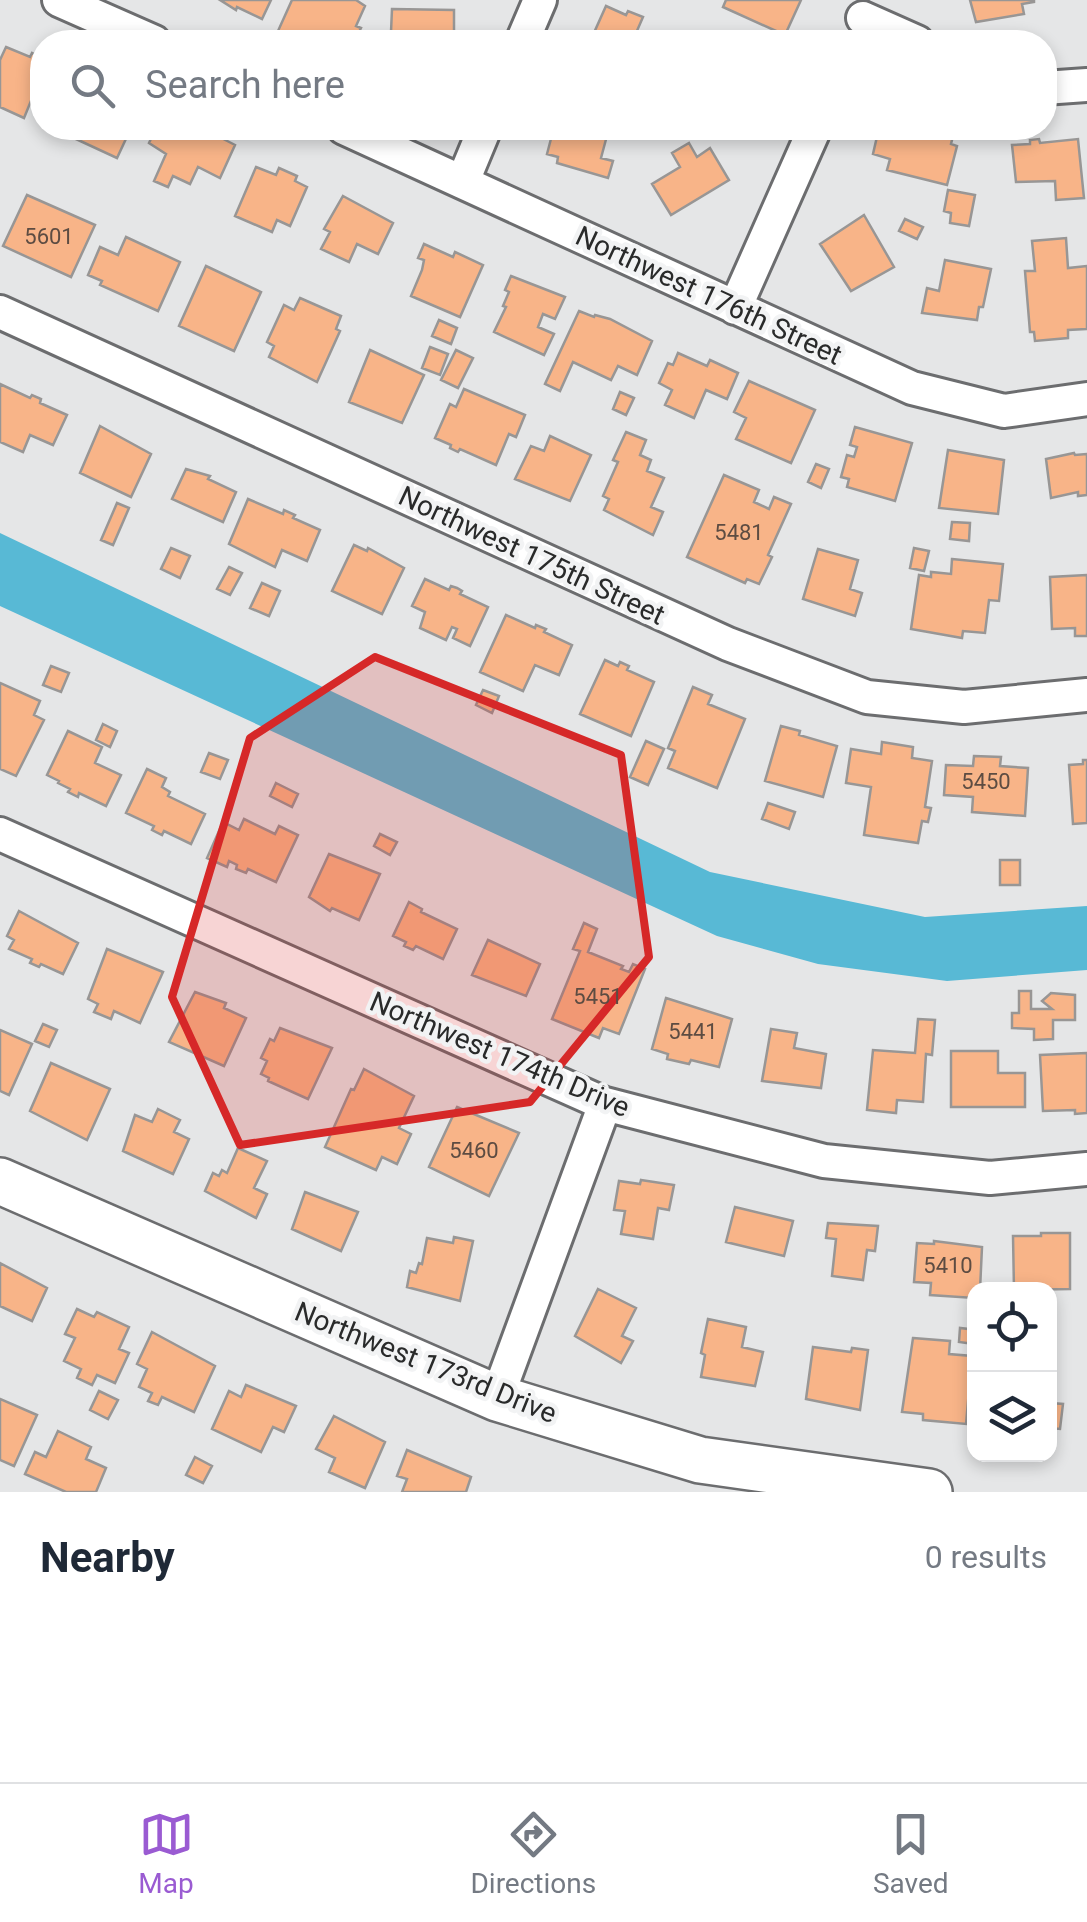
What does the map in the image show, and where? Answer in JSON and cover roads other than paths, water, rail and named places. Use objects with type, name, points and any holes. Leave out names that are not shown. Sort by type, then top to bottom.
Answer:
[{"type":"street","points":[[59,0],[127,30]]},
{"type":"street","points":[[527,30],[540,0]]},
{"type":"street","points":[[863,20],[887,30]]},
{"type":"street","points":[[1057,87],[1087,85]]},
{"type":"street","name":"Northwest 176th Street","points":[[371,140],[912,388],[1004,411],[1087,399]]},
{"type":"street","points":[[462,181],[480,140]]},
{"type":"street","points":[[735,308],[810,140]]},
{"type":"street","name":"Northwest 175th Street","points":[[0,312],[728,644],[867,697],[964,708],[1087,695]]},
{"type":"street","name":"Northwest 174th Drive","points":[[0,834],[605,1104],[824,1161],[990,1178],[1087,1170]]},
{"type":"street","points":[[498,1398],[605,1104]]},
{"type":"street","name":"Northwest 173rd Drive","points":[[0,1181],[498,1398],[700,1460],[929,1492]]},
{"type":"water","points":[[0,533],[710,872],[925,917],[1087,906],[1087,970],[947,981],[818,964],[717,936],[0,606]]}]
